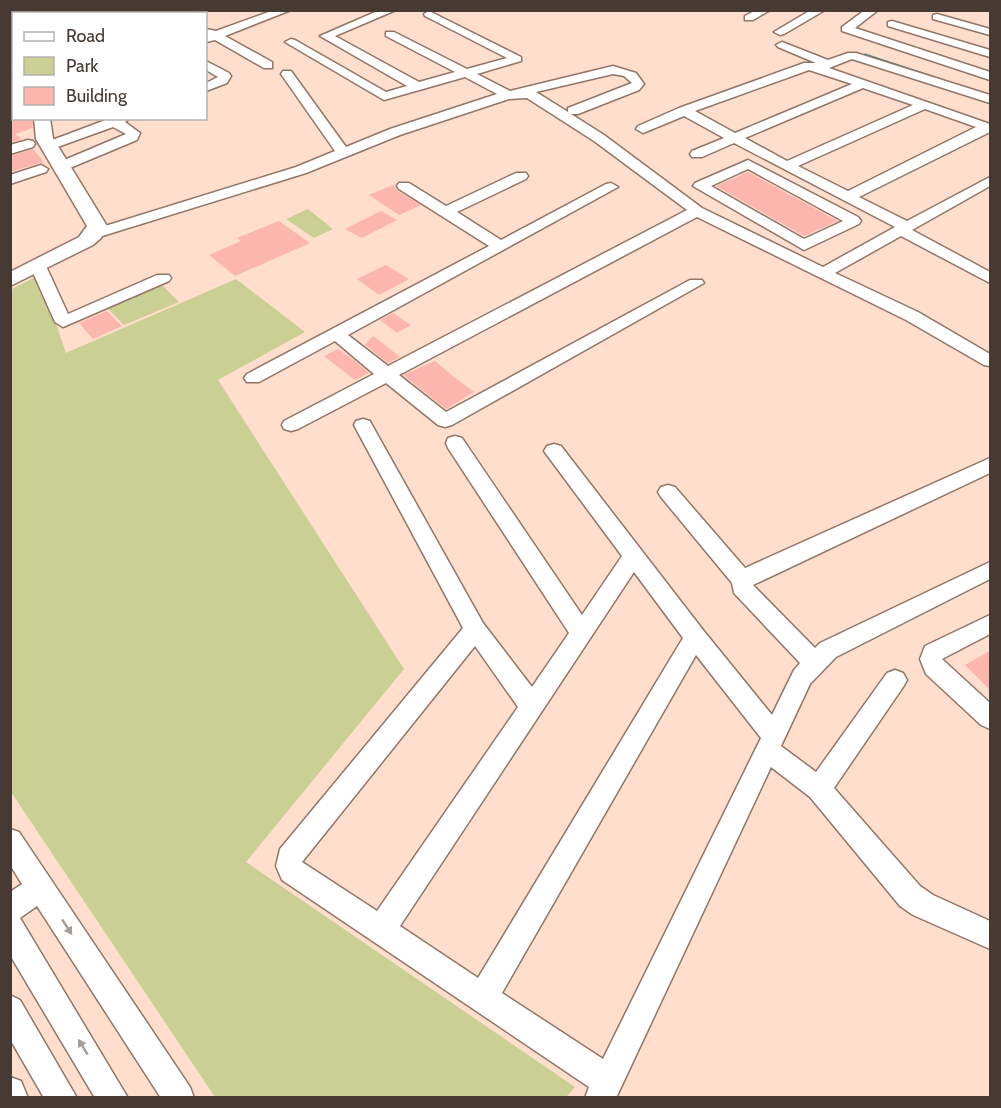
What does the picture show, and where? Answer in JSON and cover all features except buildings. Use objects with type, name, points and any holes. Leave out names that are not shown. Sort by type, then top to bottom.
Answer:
[{"type":"main road","points":[[10,280],[86,242],[94,234],[97,226],[93,214],[60,166],[52,145],[45,139],[42,120]]},
{"type":"main road","points":[[51,120],[54,138],[52,145]]},
{"type":"street","points":[[209,35],[286,10]]},
{"type":"street","points":[[749,18],[765,10]]},
{"type":"street","points":[[780,32],[820,10]]},
{"type":"street","points":[[873,10],[846,29],[990,76]]},
{"type":"street","points":[[381,12],[326,36],[418,87]]},
{"type":"street","points":[[291,42],[384,96],[517,59],[429,14]]},
{"type":"street","points":[[937,16],[990,32]]},
{"type":"street","points":[[892,24],[990,54]]},
{"type":"street","points":[[390,34],[467,74],[513,94],[530,94],[599,138],[697,211],[912,316],[990,361]]},
{"type":"street","points":[[209,35],[268,65]]},
{"type":"street","points":[[782,45],[864,83],[989,128]]},
{"type":"street","points":[[643,129],[684,111],[807,66],[824,65],[852,55],[990,99]]},
{"type":"street","points":[[207,66],[225,76],[223,80],[207,87]]},
{"type":"street","points":[[94,234],[280,177],[395,132],[513,94],[613,70],[625,72],[636,79],[638,84],[635,87],[573,111]]},
{"type":"street","points":[[287,74],[343,153]]},
{"type":"street","points":[[697,154],[864,83]]},
{"type":"street","points":[[787,166],[924,105]]},
{"type":"street","points":[[684,111],[987,273]]},
{"type":"street","points":[[52,145],[119,120],[133,133],[132,137],[60,166]]},
{"type":"street","points":[[848,197],[989,128]]},
{"type":"street","points":[[10,150],[28,144]]},
{"type":"street","points":[[748,164],[854,221],[805,245],[747,214],[700,186],[748,164]]},
{"type":"street","points":[[10,180],[41,169]]},
{"type":"street","points":[[446,212],[520,176]]},
{"type":"street","points":[[823,273],[990,181]]},
{"type":"street","points":[[404,186],[501,246]]},
{"type":"street","points":[[253,378],[611,187]]},
{"type":"street","points":[[291,425],[697,211]]},
{"type":"street","points":[[723,225],[747,214]]},
{"type":"street","points":[[38,266],[63,322],[164,278]]},
{"type":"street","points":[[335,333],[445,421],[696,284]]},
{"type":"street","points":[[363,425],[475,629],[531,705]]},
{"type":"street","points":[[455,443],[581,632]]},
{"type":"street","points":[[554,451],[695,637],[771,743],[819,789],[910,896],[990,935]]},
{"type":"street","points":[[814,663],[742,587],[743,581],[748,576],[990,465]]},
{"type":"street","points":[[668,492],[743,581]]},
{"type":"street","points":[[382,929],[634,555]]},
{"type":"street","points":[[475,629],[290,858],[289,866],[292,872],[483,997],[604,1089],[802,677],[828,650],[990,570]]},
{"type":"street","points":[[990,624],[933,653],[931,659],[934,668],[990,718]]},
{"type":"street","points":[[483,997],[695,637]]},
{"type":"street","points":[[819,789],[895,680]]},
{"type":"street","points":[[15,857],[40,887],[179,1098]]},
{"type":"street","points":[[10,909],[40,887]]},
{"type":"street","points":[[10,928],[113,1098]]},
{"type":"street","points":[[12,1020],[62,1098]]},
{"type":"street","points":[[10,1092],[13,1098]]},
{"type":"green space","points":[[308,209],[333,229],[314,238],[286,219]]},
{"type":"green space","points":[[39,275],[66,353],[236,279],[305,332],[218,380],[404,669],[246,862],[575,1087],[566,1097],[215,1097],[11,792],[10,290]]},
{"type":"green space","points":[[161,284],[179,302],[124,325],[106,307]]},
{"type":"waterway","points":[[865,55],[935,78]]}]
